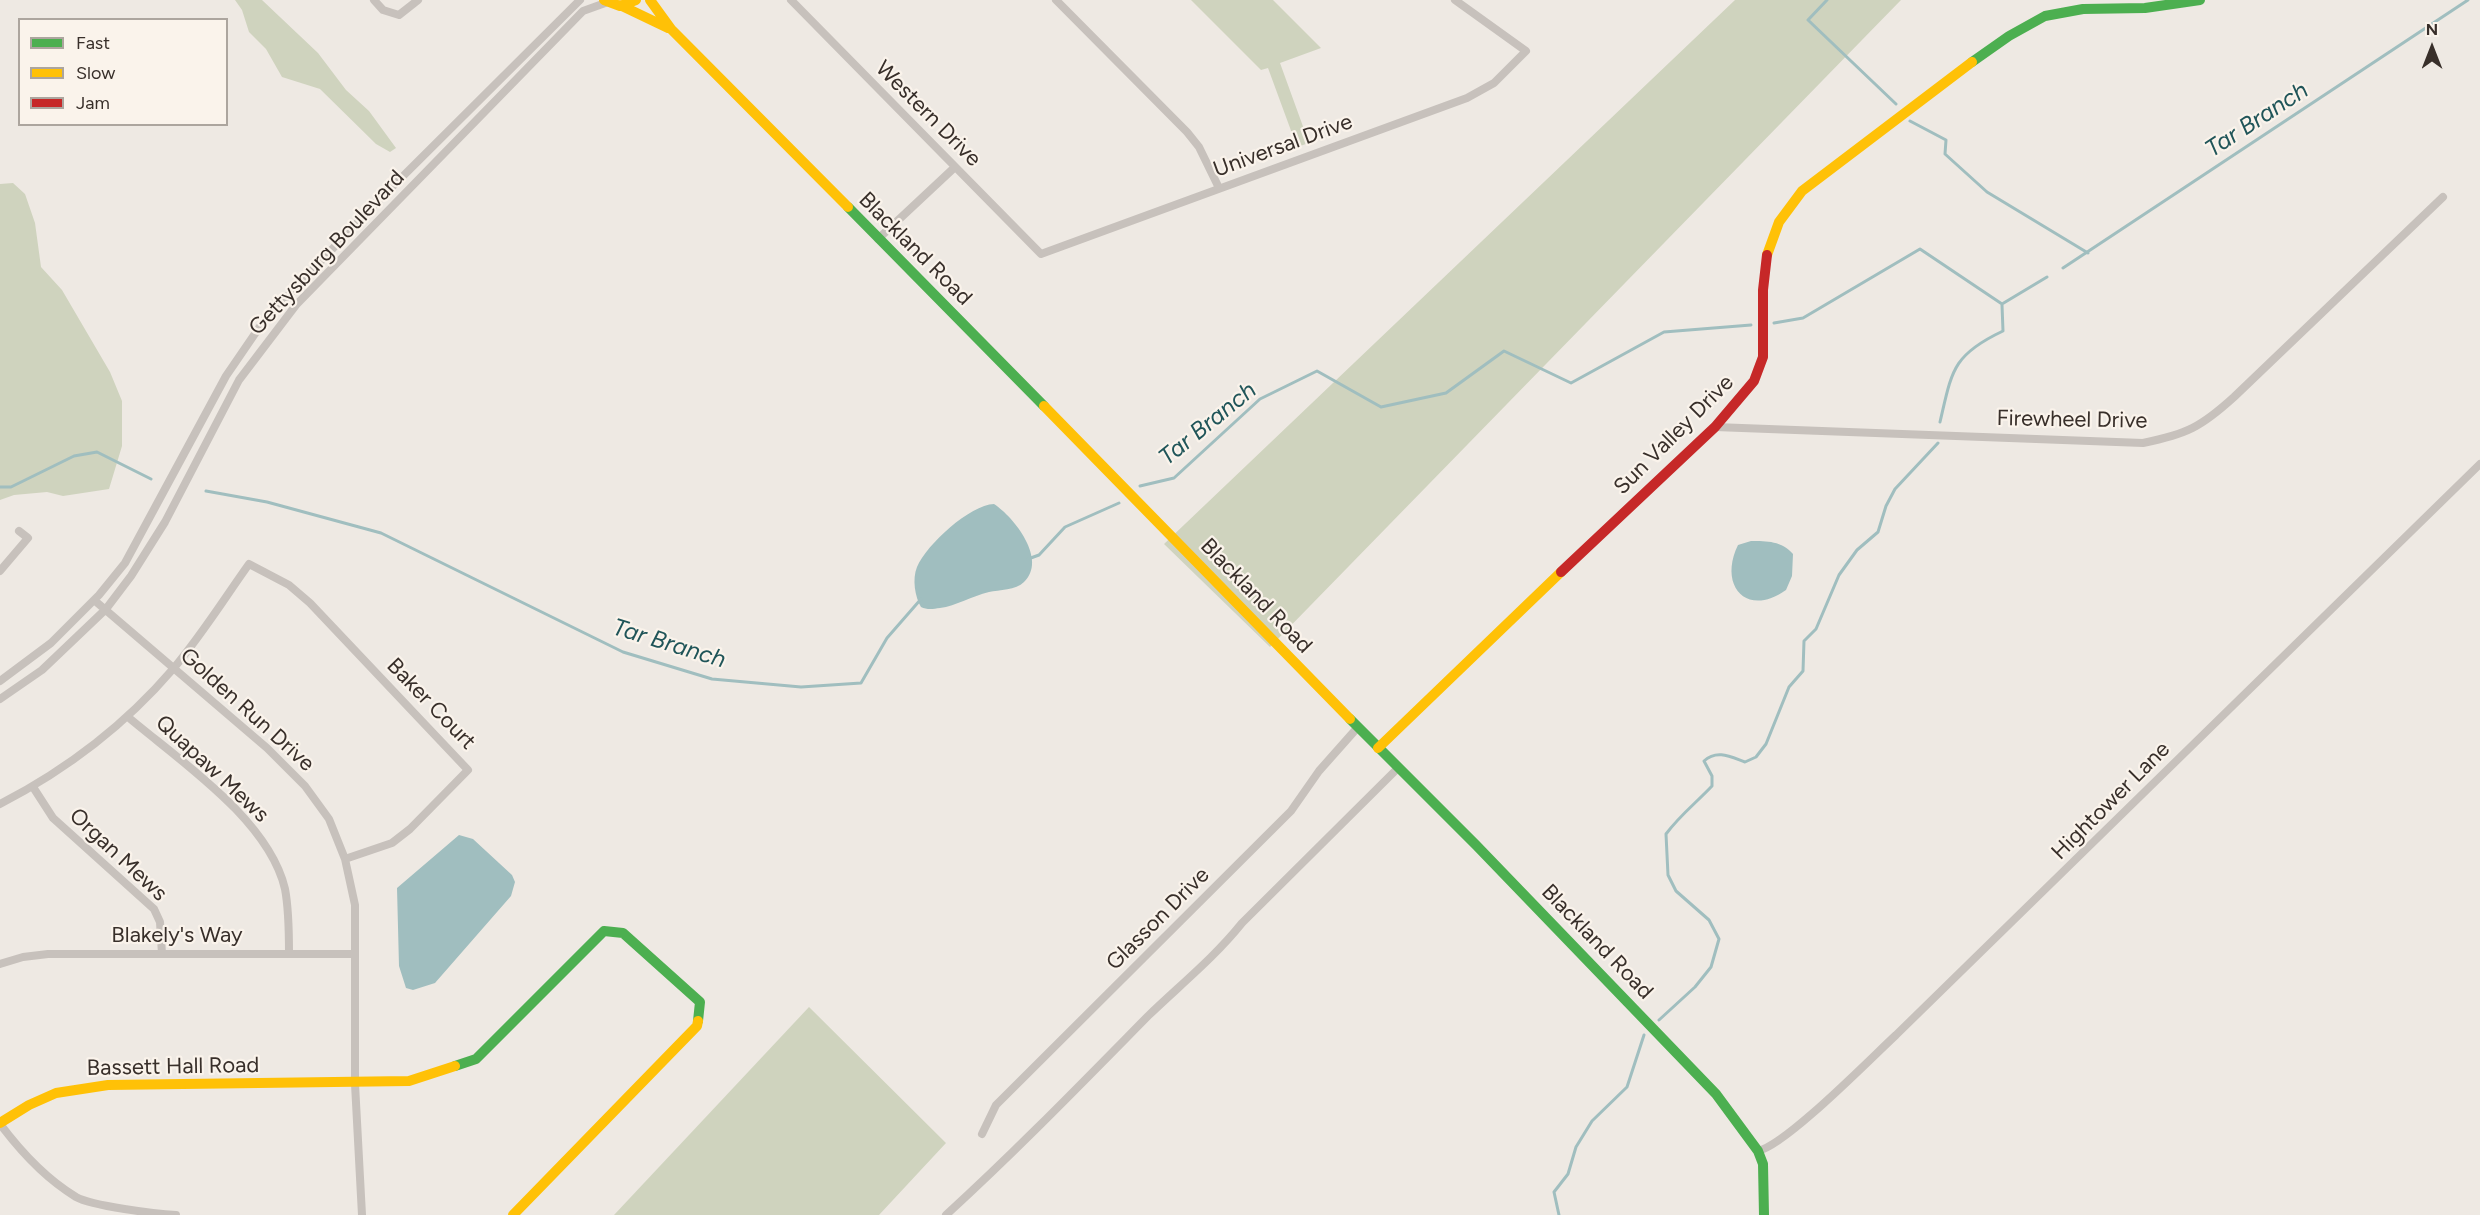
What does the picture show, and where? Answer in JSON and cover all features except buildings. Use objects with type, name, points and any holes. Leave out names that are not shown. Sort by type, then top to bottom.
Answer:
[{"type":"street","points":[[374,0],[383,10],[399,15],[418,0]]},
{"type":"street","name":"Gettysburg Boulevard","points":[[0,681],[51,643],[94,600],[125,563],[226,376],[263,322],[365,214],[580,0]]},
{"type":"street","points":[[622,6],[636,0]]},
{"type":"street","name":"Blackland Road","points":[[650,0],[671,29],[1716,1094],[1758,1150],[1763,1164],[1764,1215]]},
{"type":"street","name":"Western Drive","points":[[791,0],[1041,254]]},
{"type":"street","points":[[1056,0],[1187,132],[1199,147],[1219,188]]},
{"type":"street","name":"Universal Drive","points":[[1041,254],[1467,98],[1494,83],[1526,51],[1455,0]]},
{"type":"street","name":"Sun Valley Drive","points":[[1378,748],[1438,687],[1715,427],[1744,395],[1759,372],[1763,351],[1761,291],[1764,266],[1780,217],[1802,191],[2000,42],[2045,16],[2083,9],[2145,8],[2200,0]]},
{"type":"street","name":"Gettysburg Boulevard","points":[[0,699],[42,670],[106,609],[131,576],[165,522],[239,380],[269,337],[583,11],[606,1]]},
{"type":"street","name":"Blackland Road","points":[[606,1],[671,29]]},
{"type":"street","points":[[878,239],[955,166]]},
{"type":"street","name":"Firewheel Drive","points":[[1715,427],[2132,442],[2175,437],[2200,427],[2235,397],[2443,197]]},
{"type":"street","points":[[365,214],[376,225]]},
{"type":"street","points":[[308,274],[318,284]]},
{"type":"street","points":[[206,414],[218,419]]},
{"type":"street","name":"Hightower Lane","points":[[1758,1150],[1769,1148],[1798,1124],[1896,1035],[2480,464]]},
{"type":"street","points":[[0,571],[28,538],[19,531]]},
{"type":"street","name":"Baker Court","points":[[174,668],[249,564],[289,585],[310,603],[468,770],[410,829],[392,843],[345,859]]},
{"type":"street","name":"Golden Run Drive","points":[[94,600],[267,748],[304,786],[329,819],[345,859],[355,905],[355,1084],[362,1215]]},
{"type":"street","points":[[0,804],[33,787],[80,756],[128,717],[174,668]]},
{"type":"street","name":"Quapaw Mews","points":[[128,717],[235,808],[256,832],[273,857],[284,887],[289,914],[289,953]]},
{"type":"street","name":"Glasson Drive","points":[[982,1134],[996,1105],[1291,811],[1319,771],[1358,727]]},
{"type":"street","points":[[946,1215],[1008,1158],[1160,1004],[1220,951],[1242,923],[1398,768]]},
{"type":"street","name":"Organ Mews","points":[[33,787],[53,818],[154,909],[160,922],[162,954]]},
{"type":"street","name":"Bassett Hall Road","points":[[0,1124],[38,1101],[56,1093],[79,1088],[108,1085],[355,1084],[409,1081],[476,1059],[604,931],[623,933],[700,1002],[697,1026],[513,1215]]},
{"type":"street","name":"Blakely's Way","points":[[0,964],[23,957],[48,954],[355,954]]},
{"type":"street","points":[[0,1124],[24,1156],[78,1198],[152,1214],[176,1215]]},
{"type":"green space","points":[[235,0],[262,0],[318,53],[346,90],[369,111],[396,148],[390,152],[376,144],[320,89],[282,77],[266,49],[249,32],[242,10]]},
{"type":"green space","points":[[1191,0],[1273,0],[1321,48],[1280,63],[1309,143],[1297,147],[1268,68],[1261,70]]},
{"type":"green space","points":[[1735,0],[1901,0],[1270,647],[1164,544]]},
{"type":"green space","points":[[13,183],[25,194],[35,223],[41,267],[62,290],[110,372],[122,401],[122,446],[109,489],[63,496],[47,492],[14,495],[0,500],[0,184]]},
{"type":"green space","points":[[809,1007],[946,1143],[879,1215],[614,1215]]},
{"type":"water","points":[[994,504],[1019,529],[1026,540],[1032,562],[1030,573],[1024,582],[1012,588],[989,592],[946,607],[926,609],[921,607],[914,582],[915,572],[922,558],[939,537],[962,518],[984,506]]},
{"type":"water","points":[[1751,541],[1779,544],[1793,554],[1792,576],[1786,590],[1772,598],[1759,601],[1748,599],[1734,585],[1733,560],[1738,545]]},
{"type":"water","points":[[459,835],[473,839],[512,875],[515,882],[511,896],[435,983],[413,990],[406,988],[399,966],[397,888]]},
{"type":"waterway","points":[[1827,0],[1808,20],[1896,104]]},
{"type":"waterway","name":"Tar Branch","points":[[2063,268],[2468,0]]},
{"type":"waterway","points":[[1910,121],[1946,140],[1945,154],[1987,192],[2088,253]]},
{"type":"waterway","name":"Tar Branch","points":[[1774,323],[1803,318],[1920,249],[2002,304],[2047,277]]},
{"type":"waterway","points":[[1940,422],[1957,366],[1973,348],[2003,331],[2002,305]]},
{"type":"waterway","name":"Tar Branch","points":[[1140,486],[1174,478],[1260,399],[1317,371],[1381,407],[1446,393],[1504,351],[1571,383],[1664,332],[1751,325]]},
{"type":"waterway","points":[[1659,1020],[1695,987],[1711,967],[1719,939],[1709,920],[1676,891],[1668,875],[1666,834],[1712,786],[1712,776],[1704,761],[1709,757],[1719,755],[1745,762],[1756,757],[1766,744],[1789,687],[1803,671],[1804,641],[1816,629],[1839,575],[1857,550],[1878,532],[1886,506],[1895,489],[1938,443]]},
{"type":"waterway","name":"Tar Branch","points":[[0,487],[11,487],[74,456],[97,452],[151,479]]},
{"type":"waterway","name":"Tar Branch","points":[[206,491],[267,502],[381,533],[623,652],[712,679],[801,687],[861,683],[887,638],[921,599]]},
{"type":"waterway","name":"Tar Branch","points":[[1028,559],[1039,555],[1065,527],[1119,503]]},
{"type":"waterway","points":[[1559,1215],[1554,1192],[1568,1174],[1576,1147],[1592,1121],[1627,1087],[1644,1035]]},
{"type":"traffic: fast","points":[[1972,62],[2009,36],[2045,16],[2083,9],[2145,8],[2200,0]]},
{"type":"traffic: fast","points":[[848,207],[1044,406]]},
{"type":"traffic: fast","points":[[1350,719],[1476,845],[1716,1094],[1758,1151],[1763,1164],[1764,1215]]},
{"type":"traffic: fast","points":[[455,1066],[476,1059],[604,931],[623,933],[700,1002],[698,1021]]},
{"type":"traffic: slow","points":[[604,0],[620,6],[636,0]]},
{"type":"traffic: slow","points":[[650,0],[671,29],[848,207]]},
{"type":"traffic: slow","points":[[622,6],[668,28]]},
{"type":"traffic: slow","points":[[1767,255],[1779,222],[1802,191],[1972,62]]},
{"type":"traffic: slow","points":[[1044,406],[1350,719]]},
{"type":"traffic: slow","points":[[1378,748],[1561,572]]},
{"type":"traffic: slow","points":[[513,1215],[697,1026],[698,1021]]},
{"type":"traffic: slow","points":[[0,1123],[29,1105],[56,1093],[108,1085],[409,1081],[455,1066]]},
{"type":"traffic: jam","points":[[1561,572],[1715,427],[1754,381],[1763,357],[1763,290],[1767,255]]}]
